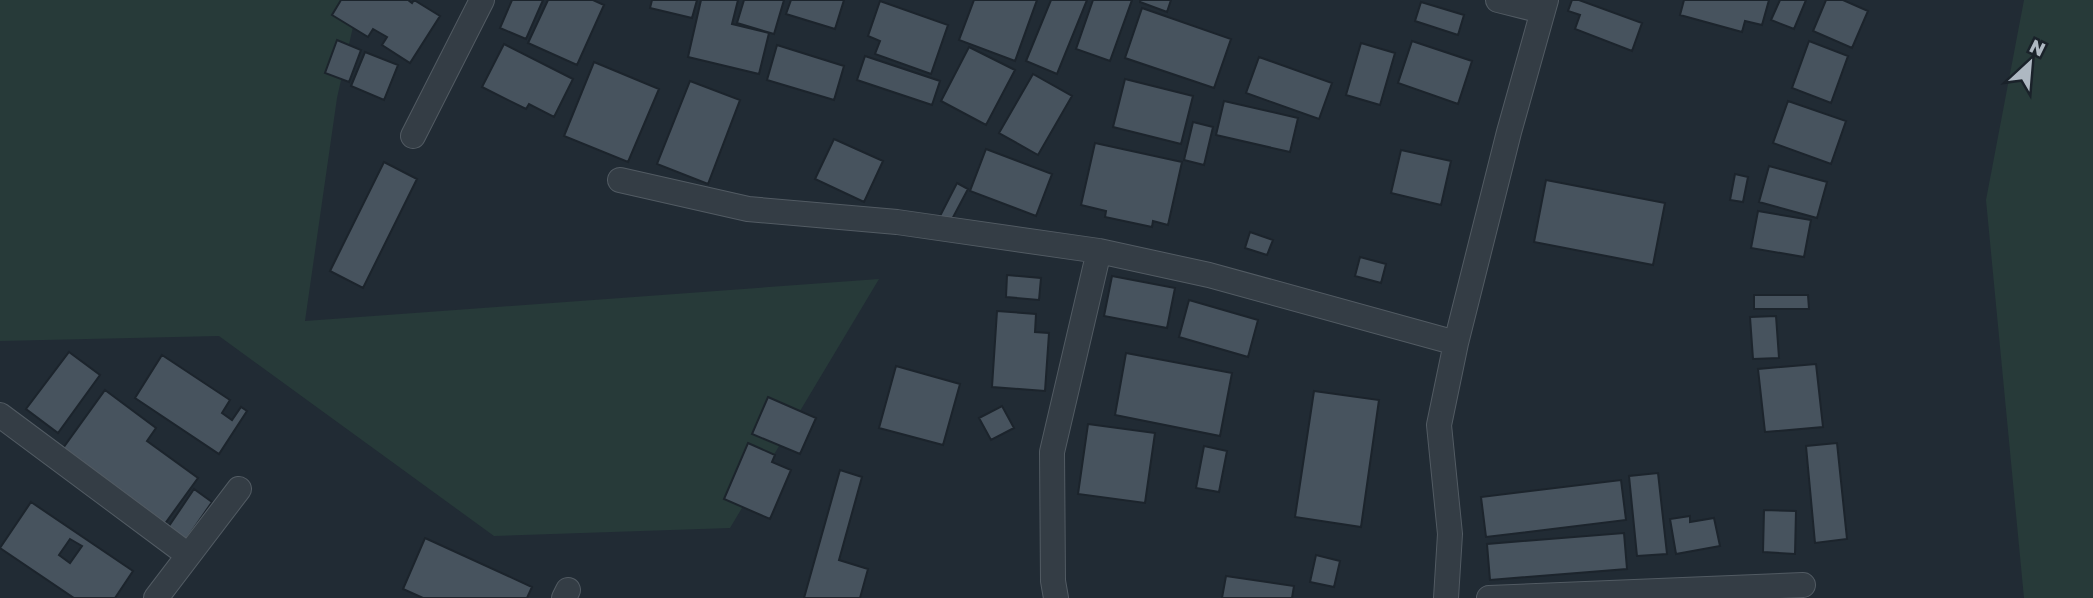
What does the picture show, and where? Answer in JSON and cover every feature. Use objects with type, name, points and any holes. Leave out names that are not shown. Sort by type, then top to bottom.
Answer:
[{"type":"street","points":[[413,136],[482,0]]},
{"type":"street","points":[[1446,598],[1450,534],[1439,425],[1456,343],[1508,131],[1544,6],[1498,0]]},
{"type":"street","points":[[620,180],[748,209],[897,222],[1099,251],[1209,275],[1456,343]]},
{"type":"street","points":[[1056,598],[1052,452],[1099,251]]},
{"type":"street","points":[[0,415],[188,555]]},
{"type":"street","points":[[156,598],[239,489]]},
{"type":"street","points":[[1489,598],[1802,585]]},
{"type":"green space","points":[[0,0],[359,0],[337,98],[305,321],[879,279],[730,528],[494,536],[219,336],[0,341]]},
{"type":"green space","points":[[2024,0],[2093,0],[2093,598],[2024,598],[1986,200]]},
{"type":"building","points":[[341,0],[408,0],[412,3],[414,0],[440,16],[410,63],[382,45],[387,37],[373,29],[368,37],[332,15]]},
{"type":"building","points":[[512,0],[543,0],[526,39],[500,28]]},
{"type":"building","points":[[548,0],[593,0],[604,5],[577,65],[528,43]]},
{"type":"building","points":[[652,0],[697,0],[692,18],[650,8]]},
{"type":"building","points":[[701,0],[738,0],[732,24],[769,33],[759,74],[688,57]]},
{"type":"building","points":[[744,0],[784,0],[774,34],[737,23]]},
{"type":"building","points":[[791,0],[844,0],[835,29],[786,14]]},
{"type":"building","points":[[974,0],[1037,0],[1015,61],[959,40]]},
{"type":"building","points":[[1051,0],[1087,0],[1057,74],[1026,61]]},
{"type":"building","points":[[1093,0],[1132,0],[1110,61],[1076,49]]},
{"type":"building","points":[[1140,0],[1171,0],[1167,12]]},
{"type":"building","points":[[1572,0],[1579,0],[1642,23],[1632,51],[1575,29],[1580,15],[1568,11]]},
{"type":"building","points":[[1684,0],[1769,0],[1762,25],[1745,21],[1742,32],[1680,15]]},
{"type":"building","points":[[1780,0],[1806,0],[1794,29],[1771,20]]},
{"type":"building","points":[[1826,0],[1843,0],[1868,11],[1852,48],[1813,31]]},
{"type":"building","points":[[880,1],[948,25],[931,74],[875,54],[880,41],[868,36]]},
{"type":"building","points":[[1421,2],[1464,15],[1458,35],[1415,21]]},
{"type":"building","points":[[1142,8],[1231,39],[1214,88],[1125,58]]},
{"type":"building","points":[[337,40],[361,50],[349,82],[325,73]]},
{"type":"building","points":[[1412,41],[1472,61],[1458,104],[1398,83]]},
{"type":"building","points":[[1809,41],[1848,56],[1831,103],[1792,88]]},
{"type":"building","points":[[1361,43],[1395,53],[1380,105],[1346,95]]},
{"type":"building","points":[[504,44],[573,79],[554,117],[529,104],[526,109],[482,87]]},
{"type":"building","points":[[777,45],[844,66],[834,100],[767,80]]},
{"type":"building","points":[[969,47],[1015,70],[986,125],[941,101]]},
{"type":"building","points":[[365,52],[398,65],[384,100],[351,86]]},
{"type":"building","points":[[865,56],[940,81],[932,105],[857,80]]},
{"type":"building","points":[[1259,57],[1332,83],[1319,119],[1246,93]]},
{"type":"building","points":[[594,62],[659,89],[628,162],[564,136]]},
{"type":"building","points":[[1033,74],[1072,96],[1038,155],[999,133]]},
{"type":"building","points":[[1125,79],[1193,96],[1181,144],[1113,127]]},
{"type":"building","points":[[690,81],[740,100],[708,184],[657,164]]},
{"type":"building","points":[[1224,101],[1298,118],[1290,152],[1216,135]]},
{"type":"building","points":[[1788,101],[1846,121],[1831,164],[1773,143]]},
{"type":"building","points":[[1193,122],[1213,127],[1204,165],[1184,160]]},
{"type":"building","points":[[834,139],[883,161],[864,202],[815,179]]},
{"type":"building","points":[[1095,143],[1182,162],[1168,225],[1153,221],[1152,227],[1105,217],[1106,211],[1081,205]]},
{"type":"building","points":[[986,149],[1052,174],[1036,216],[970,191]]},
{"type":"building","points":[[1401,150],[1451,161],[1441,205],[1391,193]]},
{"type":"building","points":[[384,162],[417,179],[363,288],[330,271]]},
{"type":"building","points":[[1769,166],[1827,182],[1817,218],[1759,202]]},
{"type":"building","points":[[1735,174],[1748,177],[1743,202],[1730,200]]},
{"type":"building","points":[[1546,180],[1665,203],[1653,265],[1534,242]]},
{"type":"building","points":[[957,183],[968,189],[950,223],[939,218]]},
{"type":"building","points":[[1758,211],[1811,220],[1804,257],[1751,248]]},
{"type":"building","points":[[1250,232],[1273,240],[1267,255],[1245,248]]},
{"type":"building","points":[[1360,257],[1386,264],[1381,283],[1355,276]]},
{"type":"building","points":[[1007,275],[1041,278],[1039,300],[1006,297]]},
{"type":"building","points":[[1112,276],[1175,288],[1167,328],[1104,316]]},
{"type":"building","points":[[1754,295],[1808,295],[1809,309],[1754,309]]},
{"type":"building","points":[[1189,300],[1258,320],[1248,357],[1179,337]]},
{"type":"building","points":[[997,311],[1036,314],[1035,332],[1049,333],[1045,391],[992,387]]},
{"type":"building","points":[[1776,316],[1779,358],[1753,359],[1750,317]]},
{"type":"building","points":[[69,352],[100,375],[58,433],[26,409]]},
{"type":"building","points":[[1126,353],[1232,373],[1220,436],[1115,415]]},
{"type":"building","points":[[162,355],[230,400],[222,413],[232,420],[241,407],[247,411],[219,454],[135,398]]},
{"type":"building","points":[[1816,364],[1823,427],[1765,432],[1758,369]]},
{"type":"building","points":[[896,366],[960,384],[943,445],[879,428]]},
{"type":"building","points":[[105,390],[156,428],[147,441],[198,478],[164,525],[61,451]]},
{"type":"building","points":[[1314,391],[1379,400],[1361,527],[1295,517]]},
{"type":"building","points":[[768,397],[816,418],[800,454],[752,434]]},
{"type":"building","points":[[1002,406],[1014,428],[991,440],[979,418]]},
{"type":"building","points":[[1088,424],[1155,433],[1145,503],[1078,494]]},
{"type":"building","points":[[748,443],[775,455],[772,462],[791,470],[770,519],[724,499]]},
{"type":"building","points":[[1837,443],[1847,539],[1815,543],[1806,446]]},
{"type":"building","points":[[1204,446],[1227,451],[1219,492],[1196,488]]},
{"type":"building","points":[[840,470],[862,477],[839,560],[868,569],[860,598],[804,598]]},
{"type":"building","points":[[1658,473],[1667,554],[1637,556],[1629,476]]},
{"type":"building","points":[[1621,480],[1626,520],[1486,537],[1481,497]]},
{"type":"building","points":[[194,489],[212,502],[185,541],[167,529]]},
{"type":"building","points":[[31,502],[133,571],[115,598],[74,598],[0,548]],"holes":[[[70,539],[82,546],[70,563],[59,555]]]},
{"type":"building","points":[[1764,510],[1796,511],[1795,554],[1763,552]]},
{"type":"building","points":[[1690,516],[1690,522],[1714,518],[1720,546],[1676,554],[1670,519]]},
{"type":"building","points":[[1624,533],[1627,569],[1490,580],[1487,544]]},
{"type":"building","points":[[425,538],[532,587],[527,598],[423,598],[403,589]]},
{"type":"building","points":[[1316,555],[1340,561],[1334,587],[1310,582]]},
{"type":"building","points":[[1226,576],[1294,586],[1292,598],[1222,598]]}]
